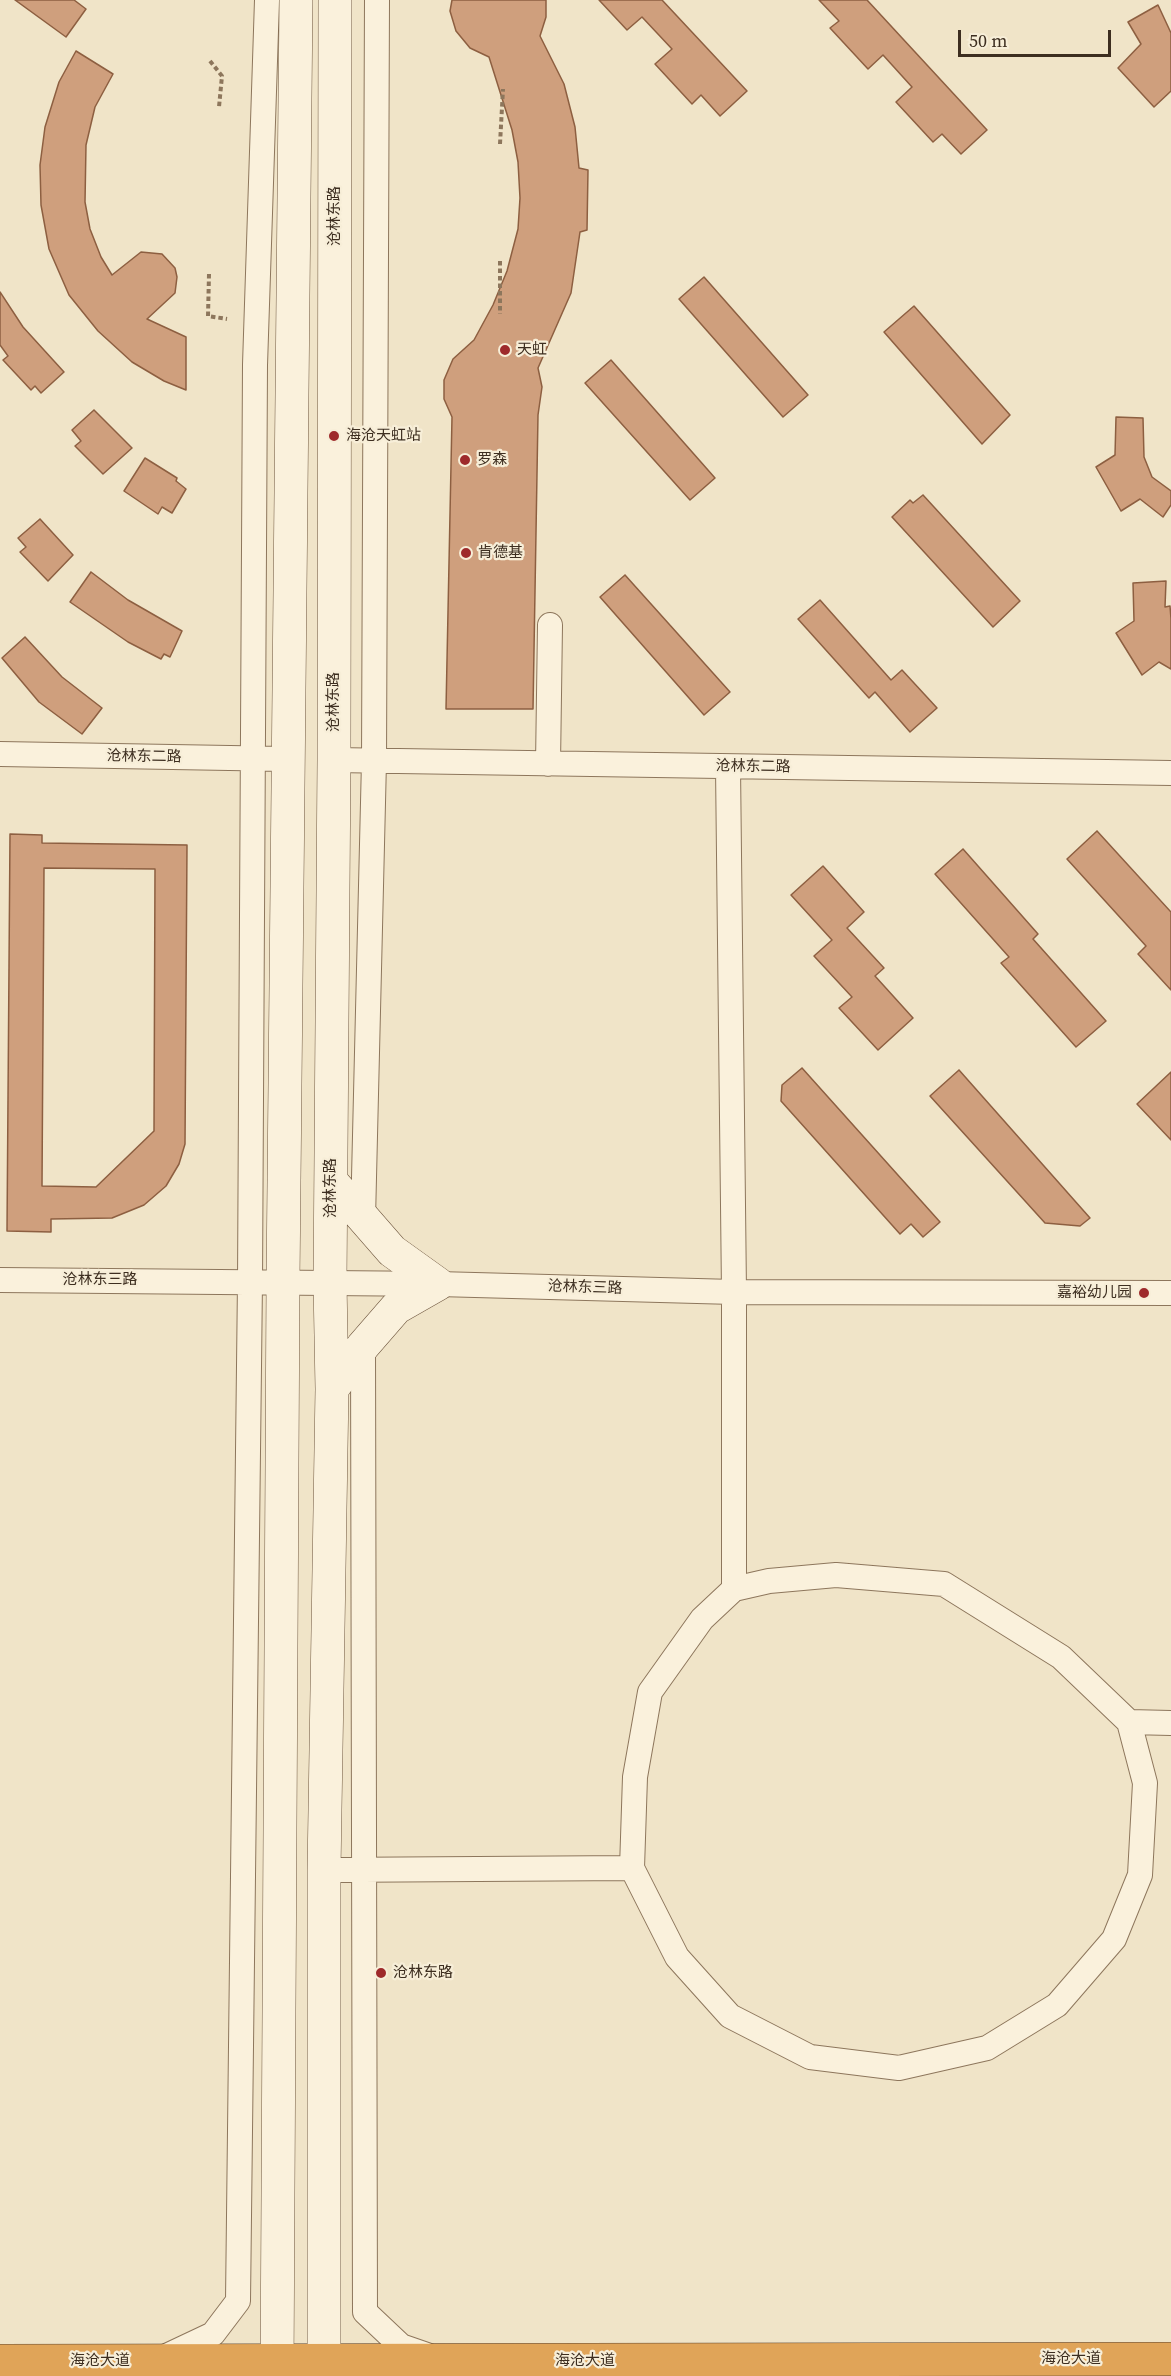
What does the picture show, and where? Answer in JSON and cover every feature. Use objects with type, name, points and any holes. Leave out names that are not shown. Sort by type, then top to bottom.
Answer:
[{"type":"highway","name":"海沧大道","points":[[0,2361],[164,2368],[326,2369],[1171,2359]]},
{"type":"street","points":[[164,2368],[213,2334],[238,2301],[250,1281],[251,759],[255,364],[267,0]]},
{"type":"street","points":[[278,2368],[283,1281],[296,0]]},
{"type":"street","name":"沧林东路","points":[[326,2369],[324,1870],[332,1389],[330,1283],[334,760],[335,0]]},
{"type":"street","points":[[363,1219],[374,761],[377,0]]},
{"type":"street","points":[[548,764],[550,625]]},
{"type":"street","name":"沧林东二路","points":[[0,754],[288,759]]},
{"type":"street","name":"沧林东二路","points":[[334,760],[1171,773]]},
{"type":"street","points":[[728,767],[734,1292],[734,1589]]},
{"type":"street","points":[[331,1181],[392,1251],[438,1284],[396,1308],[363,1346],[332,1389]]},
{"type":"street","name":"沧林东三路","points":[[0,1280],[283,1281],[734,1292],[1171,1293]]},
{"type":"street","points":[[363,1346],[365,2312],[401,2346],[435,2368]]},
{"type":"street","points":[[836,1575],[944,1584],[1061,1657],[1129,1722],[1145,1783],[1140,1875],[1114,1939],[1057,2005],[987,2048],[899,2068],[810,2057],[730,2016],[677,1957],[632,1868],[635,1777],[650,1692],[702,1619],[734,1589],[769,1581],[836,1575]]},
{"type":"street","points":[[1129,1722],[1171,1723]]},
{"type":"street","points":[[324,1870],[632,1868]]},
{"type":"path","points":[[210,61],[222,76],[219,106]]},
{"type":"path","points":[[500,144],[503,89]]},
{"type":"path","points":[[500,261],[500,314]]},
{"type":"path","points":[[209,274],[208,316],[228,319]]},
{"type":"building","points":[[15,0],[74,0],[86,9],[66,37]]},
{"type":"building","name":"天虹","points":[[452,0],[546,0],[546,17],[540,36],[564,84],[575,127],[579,168],[588,170],[587,230],[580,232],[571,293],[538,368],[542,387],[538,415],[533,709],[446,709],[452,417],[444,399],[444,380],[453,359],[474,340],[493,305],[507,271],[518,229],[520,198],[518,162],[512,130],[489,57],[470,48],[456,31],[450,11]]},
{"type":"building","points":[[599,0],[662,0],[747,91],[720,116],[701,95],[692,104],[655,64],[672,49],[642,17],[627,30]]},
{"type":"building","points":[[819,0],[867,0],[987,130],[961,154],[942,134],[933,142],[896,102],[912,87],[883,55],[868,69],[830,28],[839,21]]},
{"type":"building","points":[[1158,5],[1171,33],[1171,91],[1154,107],[1118,68],[1141,44],[1128,22]]},
{"type":"building","points":[[76,51],[113,74],[95,107],[86,145],[85,202],[90,229],[101,257],[112,275],[141,252],[162,254],[175,268],[177,277],[175,293],[147,319],[186,337],[186,390],[164,381],[132,362],[98,331],[69,295],[49,249],[41,205],[40,165],[45,127],[59,82]]},
{"type":"building","points":[[704,277],[808,395],[783,417],[679,299]]},
{"type":"building","points":[[0,292],[23,327],[64,372],[41,393],[35,386],[31,390],[3,360],[8,356],[0,345]]},
{"type":"building","points":[[914,306],[1010,415],[982,444],[884,332]]},
{"type":"building","points":[[611,360],[715,478],[690,500],[585,383]]},
{"type":"building","points":[[94,410],[132,448],[103,474],[75,446],[81,441],[72,430]]},
{"type":"building","points":[[1116,417],[1143,418],[1144,457],[1152,477],[1171,491],[1171,505],[1163,517],[1140,499],[1121,511],[1096,467],[1115,455]]},
{"type":"building","points":[[145,458],[177,478],[176,481],[186,489],[172,513],[162,507],[158,514],[124,491]]},
{"type":"building","points":[[923,495],[1020,601],[993,627],[892,517],[910,500],[913,503]]},
{"type":"building","points":[[40,519],[73,555],[48,581],[20,552],[26,547],[18,538]]},
{"type":"building","points":[[91,572],[128,600],[182,631],[170,657],[164,654],[161,659],[128,642],[70,602]]},
{"type":"building","points":[[625,575],[730,692],[704,715],[600,597]]},
{"type":"building","points":[[1166,581],[1165,607],[1170,606],[1171,619],[1171,669],[1159,662],[1142,675],[1116,633],[1134,621],[1133,583]]},
{"type":"building","points":[[820,600],[891,680],[902,670],[937,708],[910,732],[875,692],[869,698],[798,619]]},
{"type":"building","points":[[25,637],[62,677],[102,708],[82,734],[39,702],[2,658]]},
{"type":"building","points":[[1097,831],[1171,912],[1171,990],[1138,954],[1146,946],[1067,859]]},
{"type":"building","points":[[10,834],[42,835],[42,843],[187,845],[185,1144],[179,1164],[166,1186],[144,1205],[112,1218],[51,1219],[51,1232],[7,1231]],"holes":[[[44,868],[155,869],[154,1131],[96,1187],[42,1186]]]},
{"type":"building","points":[[963,849],[1038,934],[1033,939],[1106,1021],[1076,1047],[1001,963],[1009,957],[935,874]]},
{"type":"building","points":[[823,866],[864,912],[847,928],[884,968],[875,976],[913,1018],[878,1050],[839,1008],[852,997],[814,956],[832,940],[791,895]]},
{"type":"building","points":[[802,1068],[940,1222],[923,1237],[911,1224],[900,1234],[781,1101],[782,1085]]},
{"type":"building","points":[[959,1070],[1090,1218],[1080,1226],[1045,1223],[930,1096]]},
{"type":"building","points":[[1171,1072],[1171,1140],[1137,1104]]},
{"type":"place","name":"天虹","points":[[505,350]]},
{"type":"place","name":"海沧天虹站","points":[[334,436]]},
{"type":"place","name":"罗森","points":[[465,460]]},
{"type":"place","name":"肯德基","points":[[466,553]]},
{"type":"place","name":"嘉裕幼儿园","points":[[1144,1293]]},
{"type":"place","name":"沧林东路","points":[[381,1973]]}]
